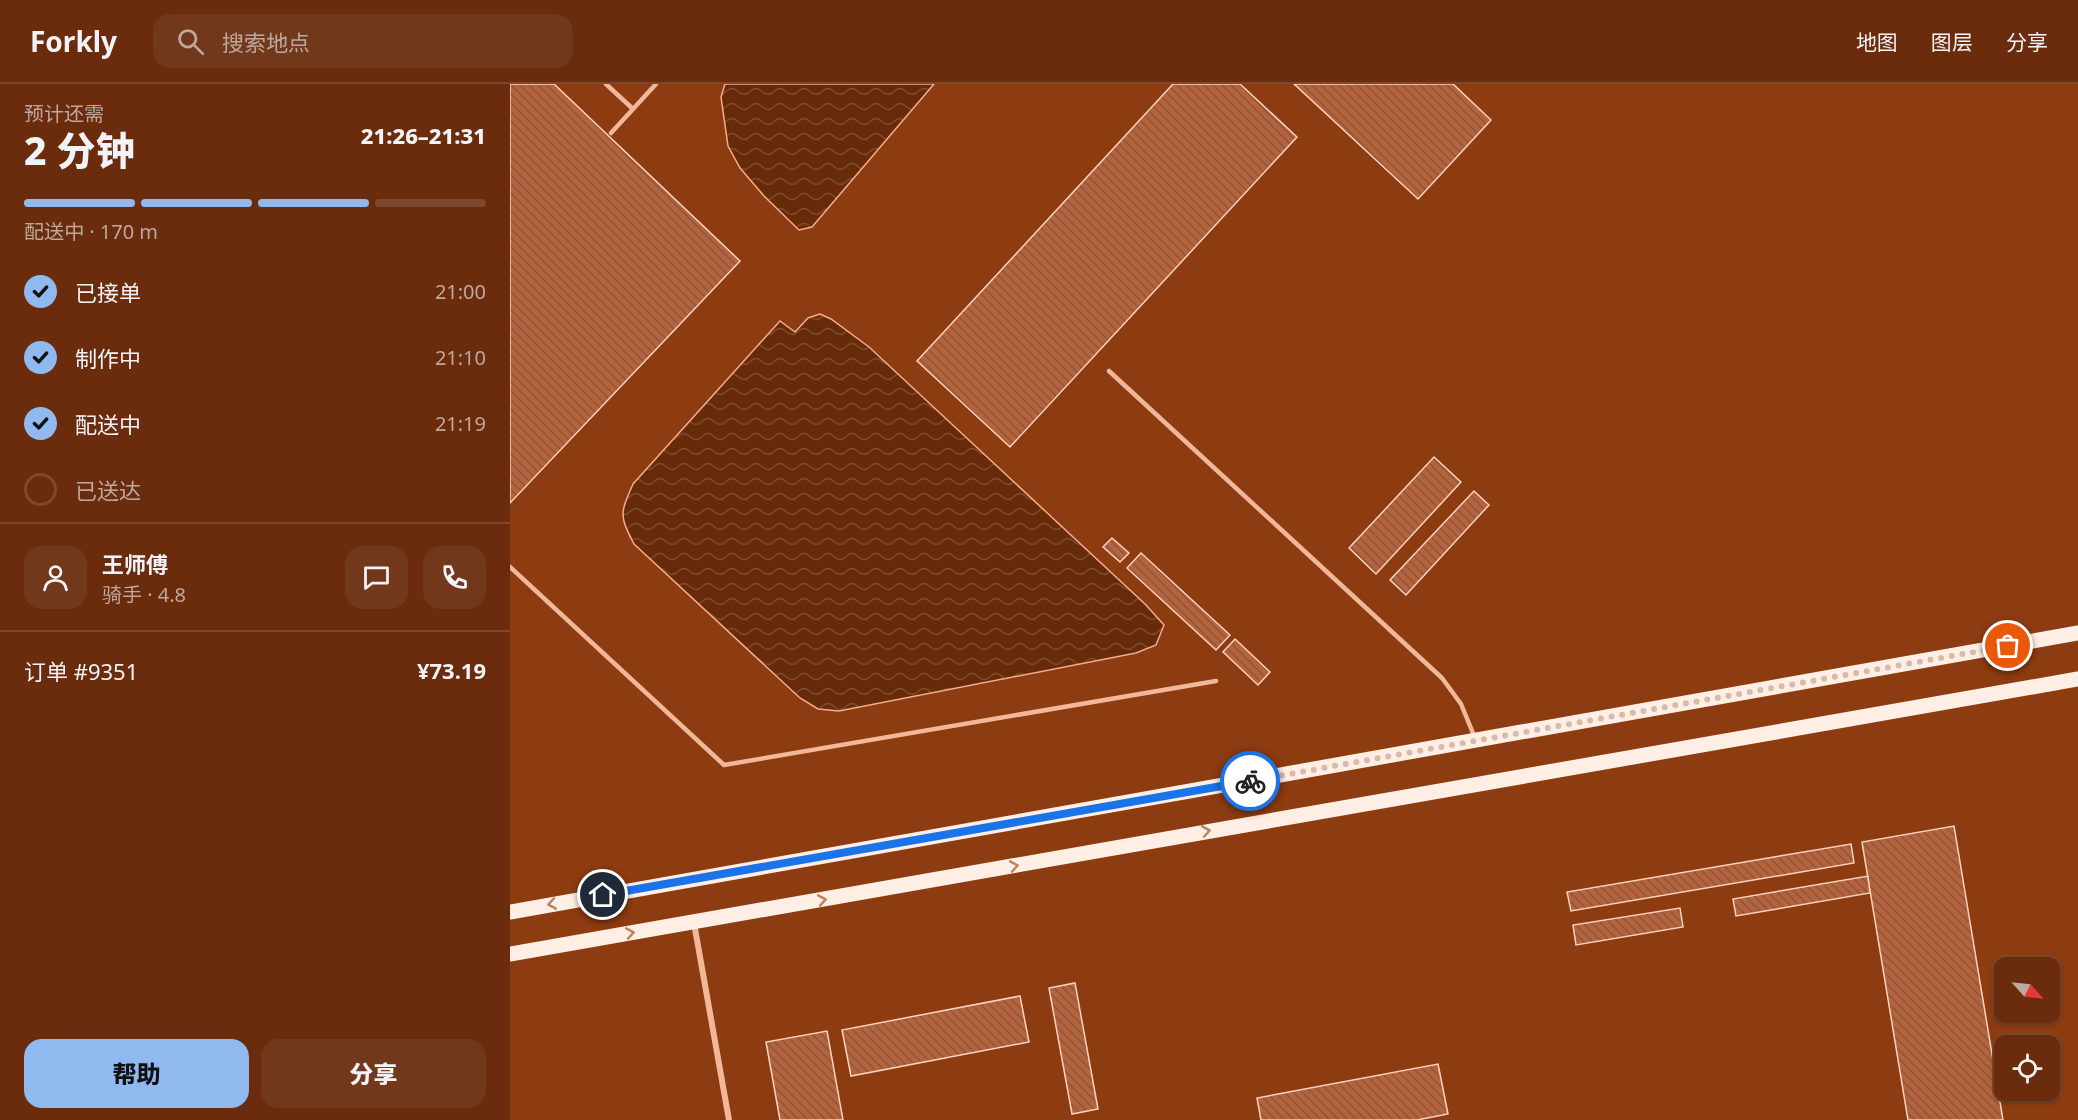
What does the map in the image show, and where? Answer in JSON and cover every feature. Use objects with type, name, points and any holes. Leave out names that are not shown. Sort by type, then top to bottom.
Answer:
[{"type":"main road","points":[[510,912],[2078,633]]},
{"type":"main road","points":[[510,954],[2078,679]]},
{"type":"street","points":[[693,922],[729,1120]]},
{"type":"lane","points":[[606,84],[633,109]]},
{"type":"lane","points":[[611,133],[656,84]]},
{"type":"lane","points":[[1109,371],[1442,678],[1461,704],[1476,740]]},
{"type":"lane","points":[[510,567],[724,765],[1216,681]]},
{"type":"water","points":[[725,84],[934,84],[812,227],[799,230],[764,196],[740,168],[728,146],[721,97]]},
{"type":"water","points":[[820,314],[831,319],[869,347],[1145,604],[1164,625],[1156,645],[1136,653],[839,711],[818,709],[800,698],[634,544],[623,514],[633,484],[780,321],[795,332],[808,318]]},
{"type":"building","points":[[510,84],[554,84],[740,261],[510,503]]},
{"type":"building","points":[[1173,84],[1240,84],[1297,137],[1010,447],[917,361]]},
{"type":"building","points":[[1294,84],[1453,84],[1491,120],[1418,199]]},
{"type":"building","points":[[1434,457],[1461,482],[1376,574],[1349,548]]},
{"type":"building","points":[[1474,491],[1489,505],[1406,595],[1390,580]]},
{"type":"building","points":[[1112,538],[1129,553],[1120,562],[1103,547]]},
{"type":"building","points":[[1141,553],[1230,635],[1216,650],[1127,568]]},
{"type":"building","points":[[1235,639],[1270,672],[1258,685],[1223,652]]},
{"type":"building","points":[[1954,826],[1994,1066],[1994,1101],[2000,1101],[2003,1120],[1908,1120],[1862,842]]},
{"type":"building","points":[[1851,844],[1854,863],[1571,911],[1567,892]]},
{"type":"building","points":[[1868,876],[1870,893],[1736,916],[1733,899]]},
{"type":"building","points":[[1680,908],[1683,927],[1576,945],[1573,925]]},
{"type":"building","points":[[1075,983],[1098,1109],[1072,1114],[1049,988]]},
{"type":"building","points":[[1020,996],[1029,1042],[851,1076],[842,1030]]},
{"type":"building","points":[[827,1031],[843,1120],[780,1120],[766,1042]]},
{"type":"building","points":[[1438,1064],[1448,1114],[1417,1120],[1261,1120],[1257,1098]]},
{"type":"way so far","points":[[1250,781],[2008,646]]},
{"type":"route","points":[[603,895],[1250,781]]}]
